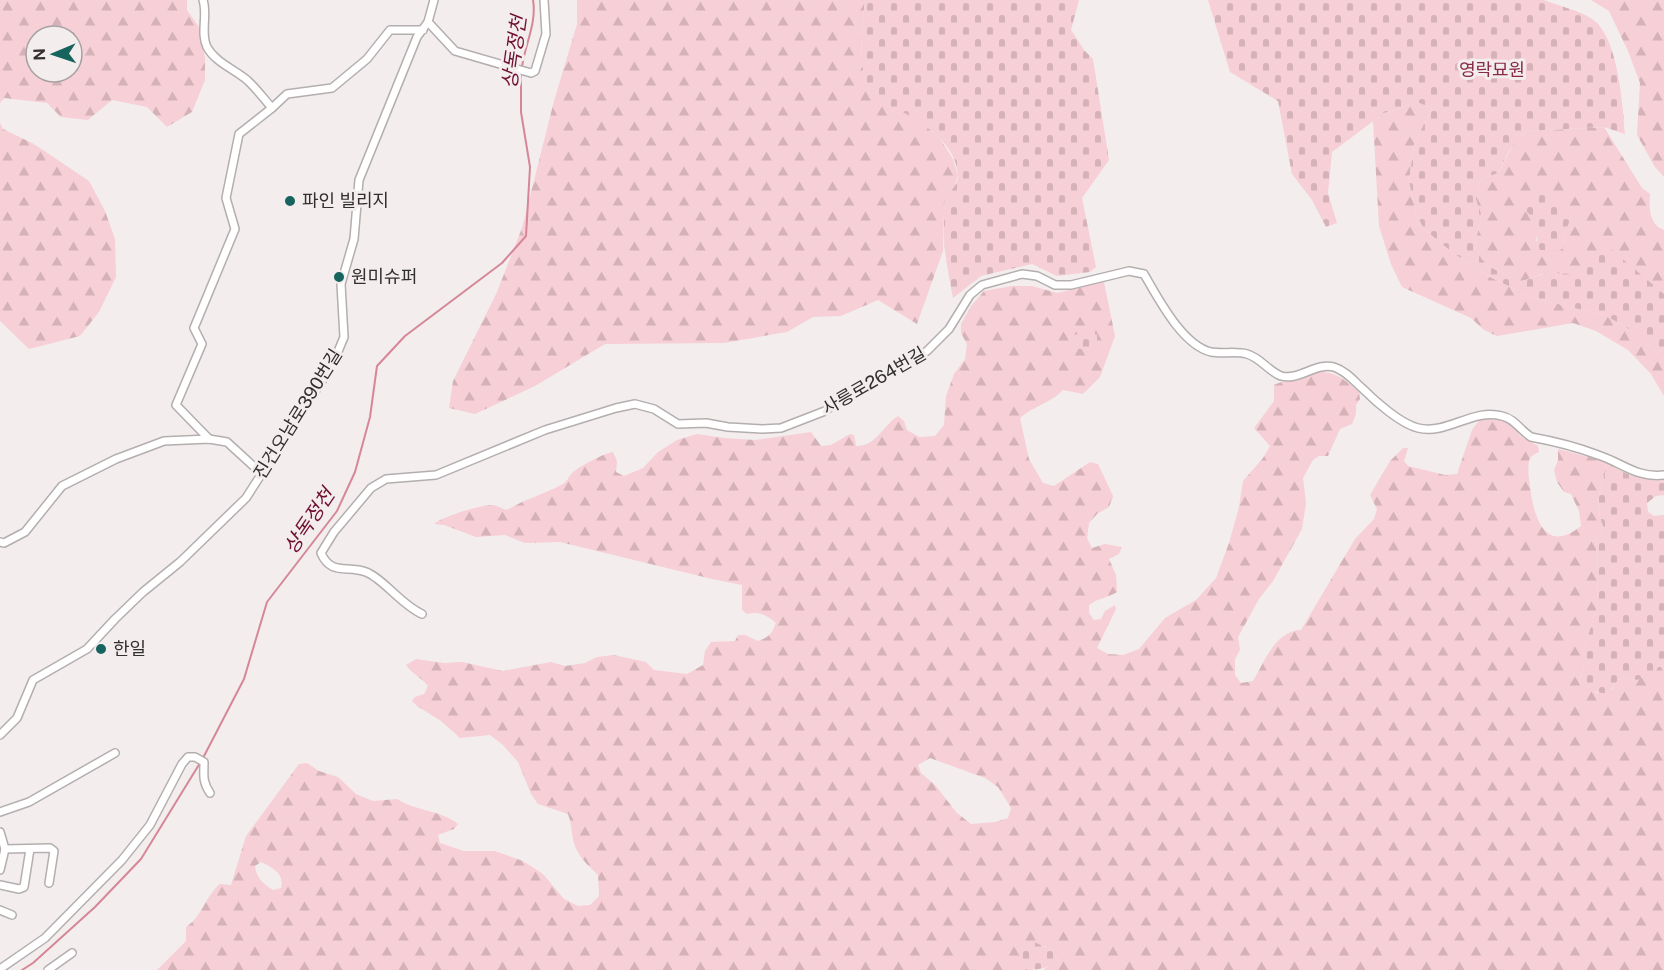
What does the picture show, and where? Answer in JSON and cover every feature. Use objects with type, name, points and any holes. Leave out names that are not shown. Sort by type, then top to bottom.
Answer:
[{"type":"street","points":[[203,0],[206,45],[224,64],[246,79],[272,108]]},
{"type":"street","name":"진건오남로390번길","points":[[0,735],[17,718],[33,680],[87,649],[143,592],[180,562],[246,498],[325,376],[344,337],[341,284],[354,239],[359,180],[417,37],[428,22],[434,0]]},
{"type":"street","points":[[428,22],[454,51],[531,73],[535,71],[546,34],[544,0]]},
{"type":"street","points":[[209,439],[176,405],[202,344],[194,328],[235,229],[226,198],[239,134],[287,94],[332,88],[367,59],[390,30],[423,30]]},
{"type":"street","name":"사릉로264번길","points":[[422,614],[405,605],[368,573],[336,568],[325,560],[321,553],[334,532],[371,488],[386,479],[436,475],[545,430],[634,404],[654,409],[678,424],[706,423],[728,427],[781,428],[825,411],[854,388],[875,381],[927,351],[949,330],[970,295],[982,285],[1022,274],[1037,276],[1055,285],[1071,285],[1129,271],[1144,274],[1170,316],[1196,345],[1209,351],[1246,354],[1259,359],[1281,376],[1290,376],[1322,366],[1334,367],[1349,375],[1373,399],[1396,416],[1417,428],[1432,430],[1449,427],[1478,415],[1503,416],[1515,422],[1522,432],[1531,437],[1598,455],[1650,476],[1664,475]]},
{"type":"street","points":[[0,542],[4,543],[24,532],[62,486],[116,459],[164,441],[209,439],[227,442],[261,473]]},
{"type":"street","points":[[0,812],[29,802],[115,753]]},
{"type":"street","points":[[0,969],[45,938],[122,860],[150,825],[185,760],[191,757],[200,759],[203,781],[210,793]]},
{"type":"street","points":[[0,832],[5,849],[0,870]]},
{"type":"street","points":[[5,849],[50,848],[54,851],[49,883]]},
{"type":"street","points":[[0,885],[19,889],[24,887],[30,849]]},
{"type":"street","points":[[0,910],[12,915]]},
{"type":"street","points":[[48,970],[72,953]]},
{"type":"green space","points":[[0,0],[187,0],[187,10],[201,30],[205,80],[192,112],[167,127],[147,107],[112,100],[88,120],[61,117],[47,103],[4,98],[0,103]]},
{"type":"green space","points":[[577,0],[865,0],[862,62],[872,99],[891,105],[921,122],[939,137],[953,159],[958,175],[954,189],[944,202],[943,251],[917,324],[878,300],[841,316],[813,317],[787,332],[724,343],[605,344],[535,386],[475,414],[449,408],[453,381],[497,292],[522,228],[554,101],[577,24]]},
{"type":"green space","points":[[865,0],[1079,0],[1071,30],[1093,59],[1109,160],[1082,198],[1096,267],[1090,272],[1057,276],[1032,264],[981,276],[953,298],[945,251],[943,205],[958,179],[955,161],[948,148],[926,126],[898,110],[872,100],[862,62]]},
{"type":"green space","name":"영락묘원","points":[[1208,0],[1544,0],[1592,19],[1601,27],[1608,40],[1618,72],[1625,134],[1604,127],[1527,131],[1513,144],[1498,173],[1481,179],[1475,196],[1481,221],[1475,241],[1481,258],[1488,266],[1520,282],[1549,273],[1579,276],[1581,266],[1607,246],[1664,294],[1664,359],[1626,327],[1606,316],[1531,297],[1490,277],[1453,253],[1424,229],[1416,214],[1409,181],[1414,144],[1432,108],[1412,100],[1404,107],[1384,113],[1332,152],[1328,193],[1337,223],[1326,227],[1312,200],[1292,174],[1278,101],[1230,72]]},
{"type":"green space","points":[[1591,0],[1664,0],[1664,177],[1655,167],[1637,135],[1640,83],[1628,51],[1609,11]]},
{"type":"green space","points":[[1412,99],[1432,108],[1414,144],[1409,181],[1416,214],[1424,229],[1453,253],[1490,277],[1531,297],[1606,316],[1626,327],[1664,359],[1664,396],[1651,374],[1628,350],[1596,331],[1573,323],[1497,336],[1484,330],[1471,318],[1402,287],[1391,264],[1379,226],[1373,121],[1384,113],[1404,107]]},
{"type":"green space","points":[[0,123],[3,129],[34,144],[89,181],[105,211],[115,239],[116,277],[99,312],[80,336],[29,349],[0,321]]},
{"type":"green space","points":[[1604,127],[1642,188],[1650,194],[1650,210],[1653,220],[1659,228],[1664,230],[1664,294],[1638,273],[1579,276],[1542,274],[1520,282],[1488,266],[1481,258],[1475,241],[1481,221],[1475,196],[1481,179],[1498,173],[1515,141],[1527,131]],"holes":[[[1544,196],[1572,214],[1564,236],[1563,248],[1536,241],[1538,229],[1535,219]]]},
{"type":"green space","points":[[1535,194],[1544,195],[1572,214],[1564,236],[1563,248],[1559,251],[1540,250],[1535,222],[1527,212],[1527,202]]},
{"type":"green space","points":[[1104,282],[1115,336],[1100,377],[1083,394],[1063,390],[1020,418],[1029,459],[1043,483],[1054,486],[1090,462],[1098,464],[1113,496],[1109,507],[1097,514],[1089,523],[1087,538],[1092,548],[1105,544],[1122,547],[1119,554],[1109,559],[1116,575],[1117,592],[1089,605],[1089,613],[1094,620],[1101,619],[1105,611],[1115,605],[1116,609],[1097,648],[1108,654],[1123,655],[1139,649],[1165,618],[1196,600],[1216,578],[1229,543],[1239,507],[1243,481],[1270,446],[1254,428],[1274,401],[1274,385],[1277,383],[1298,380],[1316,372],[1329,373],[1350,384],[1359,392],[1360,399],[1356,405],[1356,414],[1352,424],[1340,429],[1328,456],[1319,456],[1313,460],[1303,478],[1306,503],[1302,529],[1238,637],[1240,650],[1235,659],[1235,675],[1241,683],[1253,681],[1278,641],[1292,632],[1301,630],[1355,539],[1374,519],[1377,509],[1370,495],[1390,461],[1403,448],[1408,448],[1404,461],[1408,466],[1445,475],[1457,474],[1472,430],[1480,419],[1500,420],[1512,424],[1520,436],[1538,446],[1539,452],[1530,458],[1528,465],[1533,505],[1536,516],[1546,531],[1560,536],[1581,526],[1579,511],[1571,494],[1564,492],[1557,482],[1554,470],[1558,460],[1558,449],[1604,461],[1607,468],[1598,504],[1603,526],[1596,544],[1598,604],[1584,649],[1584,663],[1579,683],[1597,693],[1612,689],[1618,680],[1626,678],[1637,680],[1658,667],[1664,666],[1664,970],[1043,970],[1058,959],[1054,952],[1045,946],[1022,964],[1028,970],[157,970],[186,941],[186,927],[196,917],[215,889],[220,884],[231,885],[246,836],[299,764],[307,763],[319,771],[338,777],[356,794],[373,801],[397,799],[451,819],[458,824],[454,829],[438,835],[440,843],[464,851],[495,851],[523,861],[543,874],[564,899],[578,906],[590,905],[599,896],[598,875],[584,861],[576,848],[568,814],[538,804],[531,794],[518,762],[503,745],[490,735],[460,738],[441,721],[417,706],[412,701],[415,697],[424,694],[428,686],[406,665],[416,659],[444,663],[462,662],[503,671],[551,662],[565,666],[614,655],[646,662],[654,670],[687,674],[703,665],[705,651],[711,642],[735,641],[738,635],[745,635],[758,641],[770,635],[776,623],[763,614],[747,614],[742,610],[742,585],[560,542],[525,543],[505,535],[476,537],[444,525],[434,524],[453,515],[481,507],[493,505],[507,510],[563,484],[575,470],[609,453],[613,452],[617,461],[616,472],[624,476],[643,468],[658,452],[677,440],[697,434],[755,440],[811,432],[821,446],[831,445],[850,434],[854,435],[856,446],[869,443],[898,416],[904,421],[907,430],[919,437],[935,436],[944,425],[946,396],[954,374],[965,359],[967,344],[961,333],[961,324],[971,306],[984,291],[1012,286],[1032,286],[1057,293]],"holes":[[[930,758],[985,778],[998,787],[1011,808],[1008,818],[995,822],[971,824],[956,812],[936,786],[921,773],[918,765]],[[261,862],[279,875],[281,888],[273,890],[261,880],[255,866]]]},
{"type":"green space","points":[[1078,330],[1097,331],[1097,345],[1085,349],[1072,346],[1071,338]]},
{"type":"green space","points":[[1604,461],[1625,473],[1648,480],[1664,480],[1664,495],[1656,496],[1647,503],[1648,512],[1654,516],[1664,515],[1664,666],[1658,667],[1656,672],[1637,680],[1626,678],[1618,680],[1609,691],[1602,693],[1582,691],[1579,683],[1584,663],[1584,649],[1598,604],[1596,544],[1603,526],[1598,504],[1607,468]]},
{"type":"green space","points":[[1034,942],[1061,954],[1047,967],[1028,970],[1022,964],[1023,947]]},
{"type":"waterway","name":"상독정천","points":[[522,67],[532,25],[533,0]]},
{"type":"waterway","name":"상독정천","points":[[203,758],[244,679],[267,602],[337,511],[355,472],[370,417],[377,366],[405,336],[502,263],[526,236],[530,167],[521,112],[521,73]]},
{"type":"waterway","name":"상독정천","points":[[22,970],[33,963],[95,907],[141,859],[200,763]]},
{"type":"place","name":"파인 빌리지","points":[[290,201]]},
{"type":"place","name":"원미슈퍼","points":[[339,277]]},
{"type":"place","name":"한일","points":[[101,649]]}]
